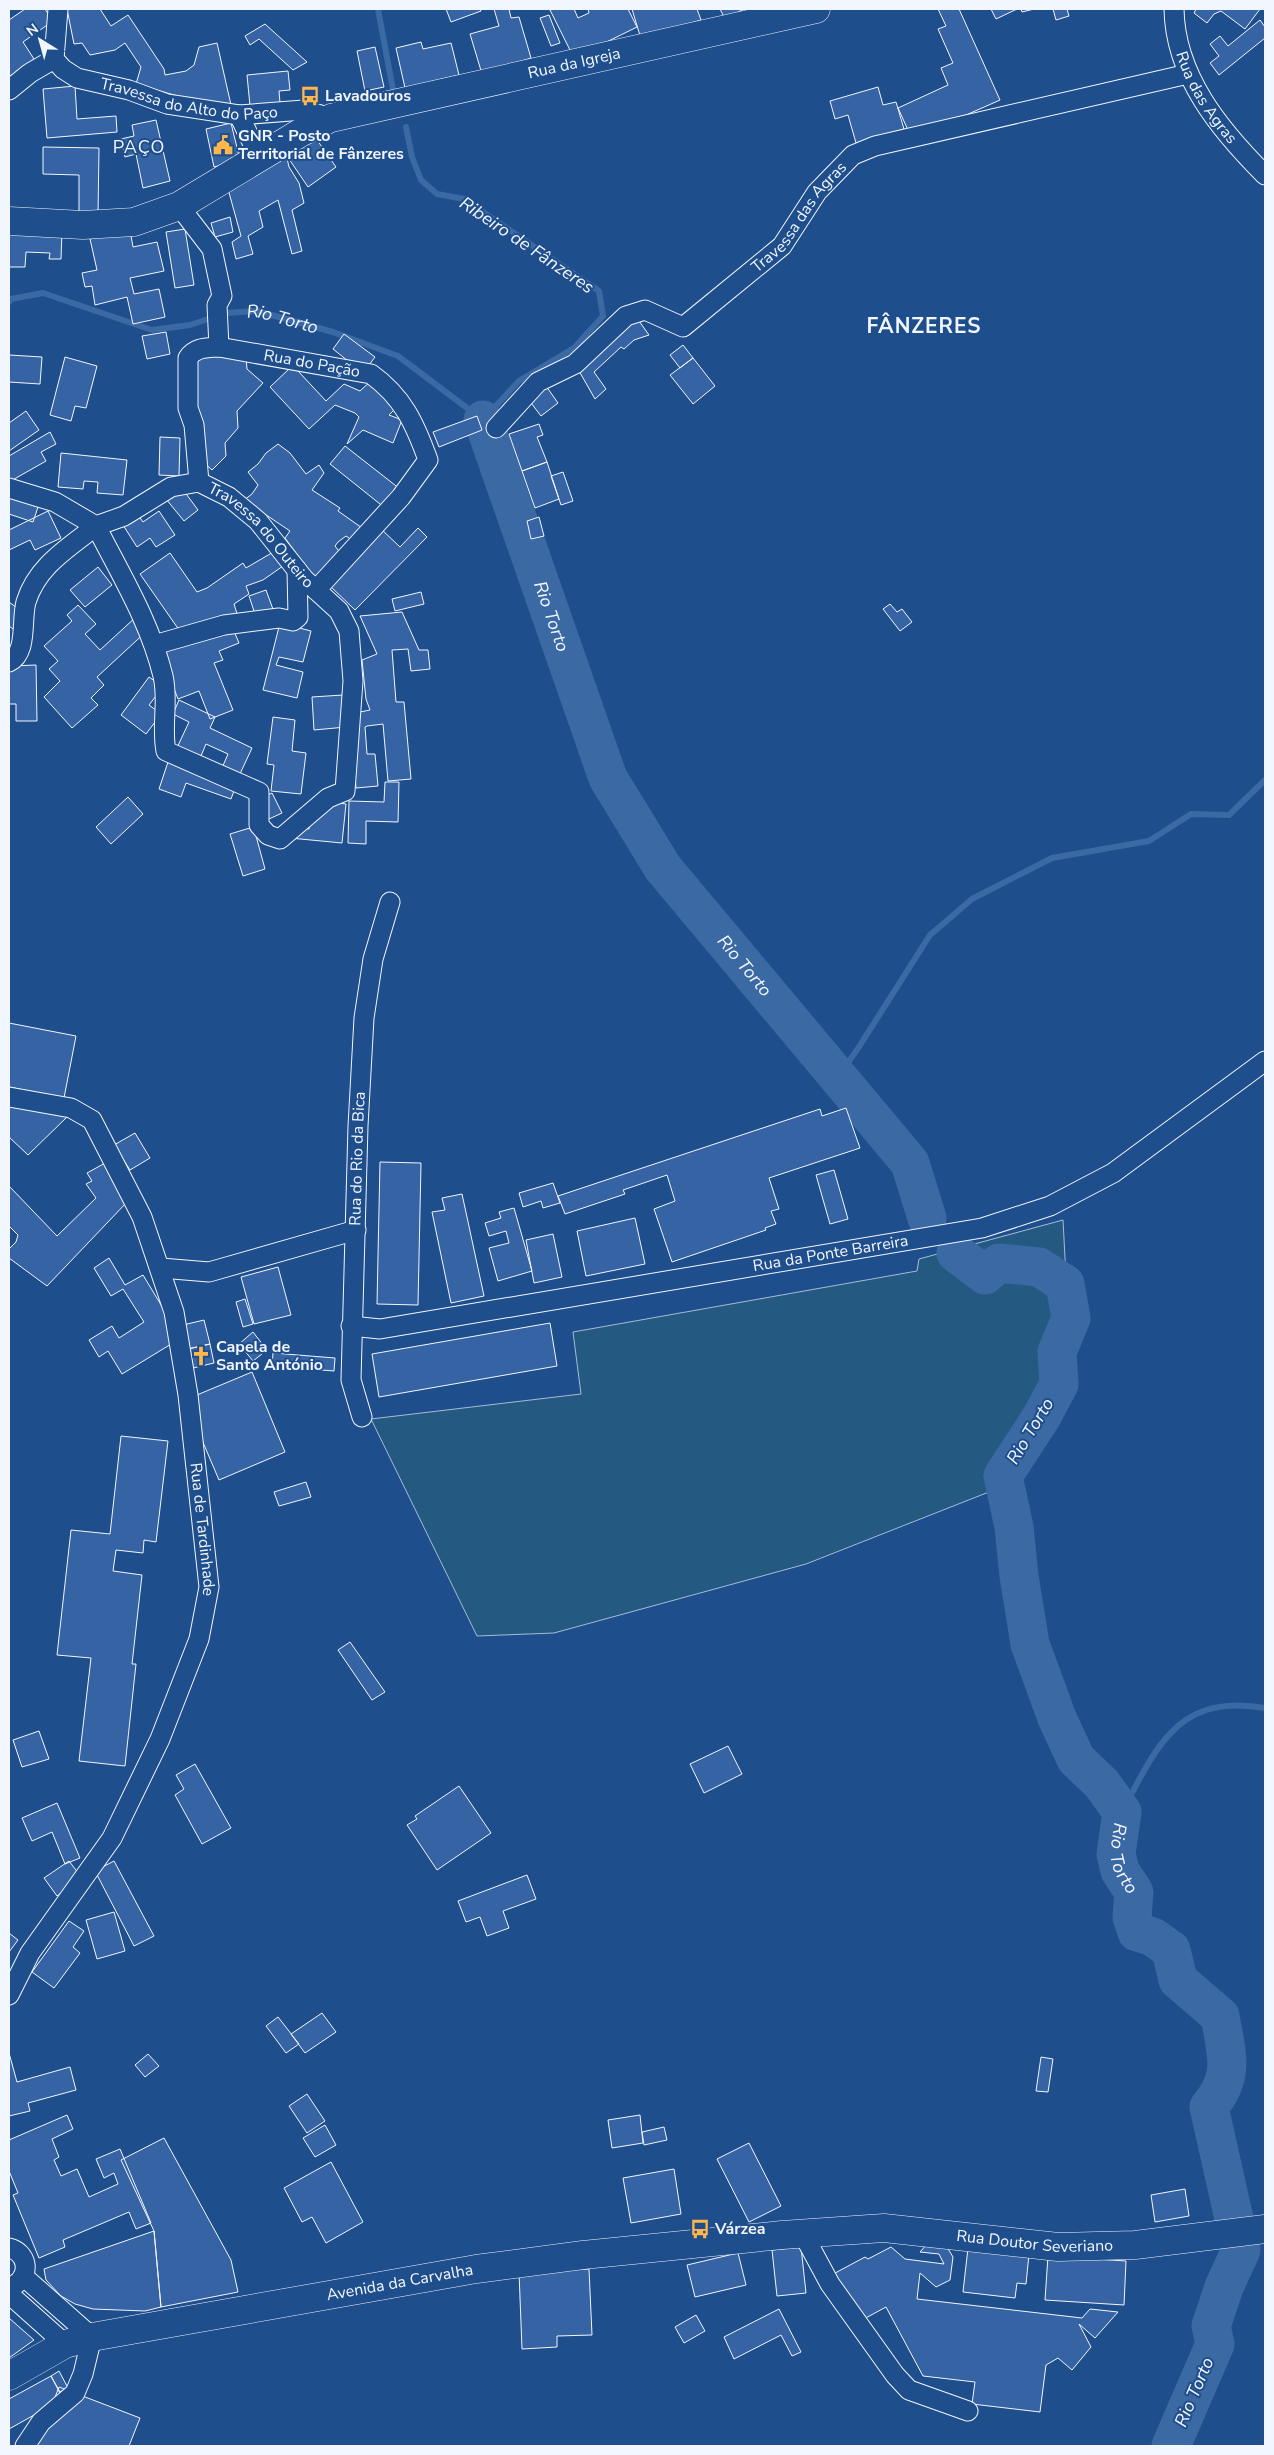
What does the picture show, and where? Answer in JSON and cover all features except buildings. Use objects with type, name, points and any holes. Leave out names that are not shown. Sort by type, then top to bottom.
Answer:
[{"type":"street","points":[[9,90],[30,73],[54,59],[58,9]]},
{"type":"street","name":"Rua da Igreja","points":[[9,221],[83,226],[134,222],[179,206],[260,159],[300,133],[331,118],[816,9]]},
{"type":"street","name":"Rua das Agras","points":[[1174,9],[1174,20],[1188,74],[1208,110],[1248,158],[1265,175]]},
{"type":"street","name":"Travessa do Alto do Paço","points":[[54,59],[63,69],[77,78],[129,90],[167,104],[239,115],[304,110],[331,118]]},
{"type":"street","name":"Travessa das Agras","points":[[496,428],[538,382],[575,364],[626,316],[645,310],[684,327],[782,246],[817,192],[853,155],[875,146],[1188,74]]},
{"type":"street","points":[[239,115],[260,159]]},
{"type":"street","points":[[179,206],[212,249],[219,307],[219,347]]},
{"type":"street","name":"Rua do Pação","points":[[199,482],[194,425],[188,408],[188,358],[192,352],[200,348],[219,347],[371,374],[385,384],[414,422],[428,460],[401,497],[316,590]]},
{"type":"street","name":"Travessa do Outeiro","points":[[9,662],[16,659],[20,652],[26,602],[36,578],[51,560],[96,526],[124,516],[171,487],[199,482],[229,497],[258,521],[296,570],[340,611],[349,631],[353,681],[345,791],[328,798],[280,839],[268,835],[259,825],[259,792],[166,751],[162,735],[166,706],[163,677],[154,645]]},
{"type":"street","points":[[9,488],[55,502],[96,526],[151,634],[154,645],[224,625],[279,618],[293,621],[298,617],[296,570]]},
{"type":"street","name":"Rua do Rio da Bica","points":[[362,1417],[351,1380],[358,1126],[364,1018],[372,959],[390,902]]},
{"type":"street","name":"Rua da Ponte Barreira","points":[[351,1326],[380,1329],[982,1228],[1050,1206],[1113,1173],[1265,1061]]},
{"type":"street","name":"Rua de Tardinhade","points":[[9,1097],[72,1108],[92,1120],[142,1217],[174,1312],[188,1395],[209,1587],[199,1639],[160,1739],[112,1838],[30,1953],[9,1995]]},
{"type":"street","points":[[160,1268],[208,1272],[356,1230]]},
{"type":"street","name":"Rua Doutor Severiano","points":[[803,2234],[884,2228],[1058,2248],[1135,2245],[1265,2229]]},
{"type":"street","points":[[803,2234],[830,2284],[895,2376],[909,2390],[968,2411]]},
{"type":"street","name":"Avenida da Carvalha","points":[[9,2376],[65,2344],[92,2337],[476,2269],[582,2255],[803,2234]]},
{"type":"street","points":[[9,2248],[23,2256],[25,2263],[16,2281],[92,2337],[83,2374],[75,2393],[41,2422],[25,2446]]},
{"type":"street","points":[[9,2294],[65,2344]]},
{"type":"shaded area","points":[[1063,1220],[1067,1295],[1028,1440],[993,1481],[994,1490],[806,1564],[554,1633],[477,1636],[371,1419],[581,1394],[573,1332],[917,1271],[919,1259]]},
{"type":"waterway","name":"Ribeiro de Fânzeres","points":[[378,9],[393,90]]},
{"type":"waterway","name":"Rio Torto","points":[[9,302],[11,299],[43,293],[152,330],[190,325],[226,313],[257,311],[333,332],[398,356],[483,420],[519,381],[574,348],[603,316],[599,291],[464,199],[437,194],[421,180],[412,157],[406,127]]},
{"type":"waterway","name":"Rio Torto","points":[[483,420],[608,778],[663,868],[910,1163],[927,1218]]},
{"type":"waterway","points":[[838,1076],[857,1050],[930,935],[972,899],[1052,858],[1149,841],[1191,814],[1229,815],[1265,780]]},
{"type":"waterway","name":"Rio Torto","points":[[956,1253],[985,1275],[999,1263],[1039,1267],[1065,1284],[1071,1318],[1057,1352],[1059,1384],[1042,1416],[1003,1476],[1014,1527],[1019,1576],[1030,1644],[1057,1718],[1076,1759],[1102,1784],[1122,1812],[1116,1854],[1120,1871],[1134,1892],[1132,1917],[1137,1932],[1153,1937],[1171,1950],[1178,1980],[1220,2016],[1225,2041],[1226,2074],[1223,2084],[1209,2107],[1241,2250],[1224,2287],[1211,2326],[1215,2344],[1171,2446]]},
{"type":"waterway","points":[[1122,1812],[1160,1746],[1174,1730],[1191,1717],[1211,1709],[1235,1705],[1265,1708]]},
{"type":"place","name":"Lavadouros","points":[[310,96]]},
{"type":"place","name":"GNR - Posto Territorial de Fânzeres","points":[[223,145]]},
{"type":"place","name":"Capela de Santo António","points":[[201,1356]]},
{"type":"place","name":"Várzea","points":[[700,2229]]},
{"type":"district","name":"PAÇO","points":[[139,147]]},
{"type":"district","name":"FÂNZERES","points":[[924,326]]}]
